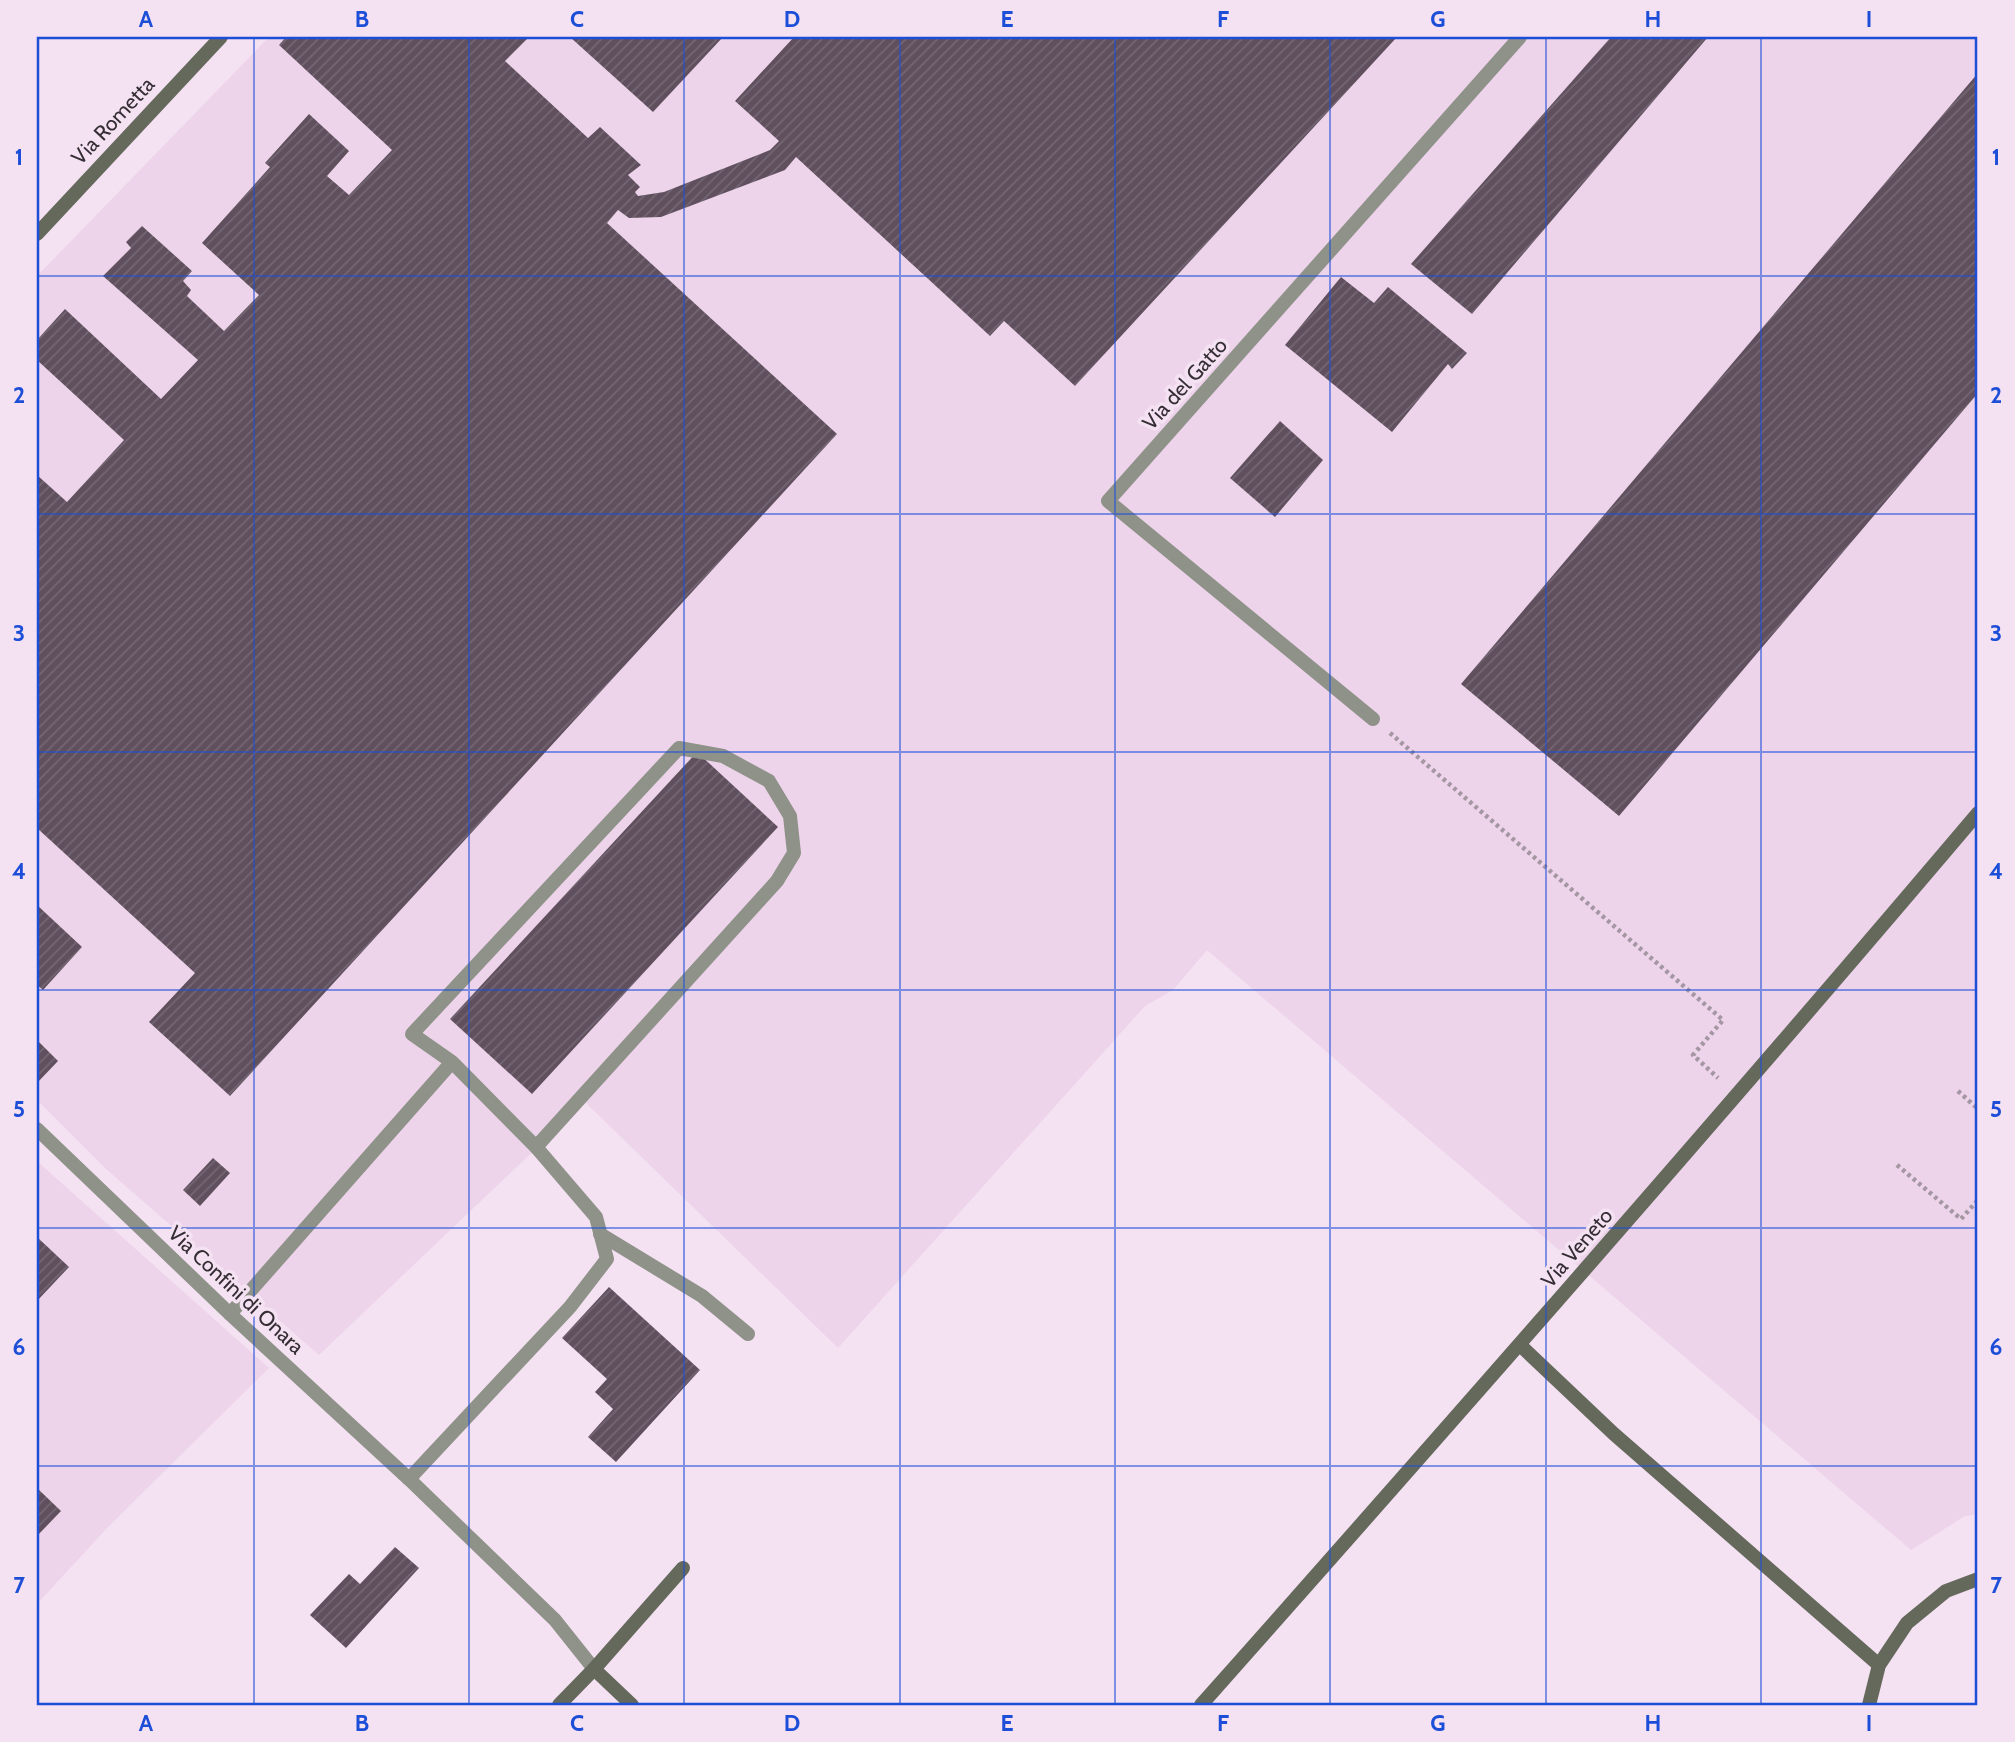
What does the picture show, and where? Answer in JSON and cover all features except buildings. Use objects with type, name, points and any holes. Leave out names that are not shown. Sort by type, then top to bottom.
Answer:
[{"type":"street","name":"Via Rometta","points":[[37,234],[220,37]]},
{"type":"street","name":"Via del Gatto","points":[[1373,719],[1108,501],[1520,37]]},
{"type":"street","points":[[409,1479],[570,1307],[607,1259],[596,1217],[536,1147],[452,1062],[412,1034],[679,748],[723,756],[769,781],[790,816],[794,853],[777,881],[536,1147]]},
{"type":"street","name":"Via Veneto","points":[[1201,1705],[1520,1345],[1978,813]]},
{"type":"street","points":[[230,1314],[452,1062]]},
{"type":"street","name":"Via Confini di Onara","points":[[37,1129],[555,1620],[594,1670]]},
{"type":"street","points":[[600,1234],[702,1296],[748,1334]]},
{"type":"street","points":[[1520,1345],[1614,1434],[1880,1665]]},
{"type":"street","points":[[559,1705],[594,1670],[683,1568]]},
{"type":"street","points":[[1869,1705],[1880,1665],[1907,1623],[1946,1591],[1978,1579]]},
{"type":"street","points":[[594,1670],[632,1705]]},
{"type":"path","points":[[1373,719],[1723,1020],[1693,1055],[1737,1095]]},
{"type":"path","points":[[1958,1091],[1978,1109]]},
{"type":"path","points":[[1897,1165],[1961,1219],[1978,1200]]},
{"type":"shaded area","points":[[269,37],[1978,37],[1978,1514],[1965,1516],[1911,1550],[1207,950],[1173,990],[1145,1006],[838,1348],[585,1102],[319,1355],[106,1169],[37,1100],[37,276]]},
{"type":"shaded area","points":[[37,1161],[269,1368],[108,1527],[37,1604]]}]
